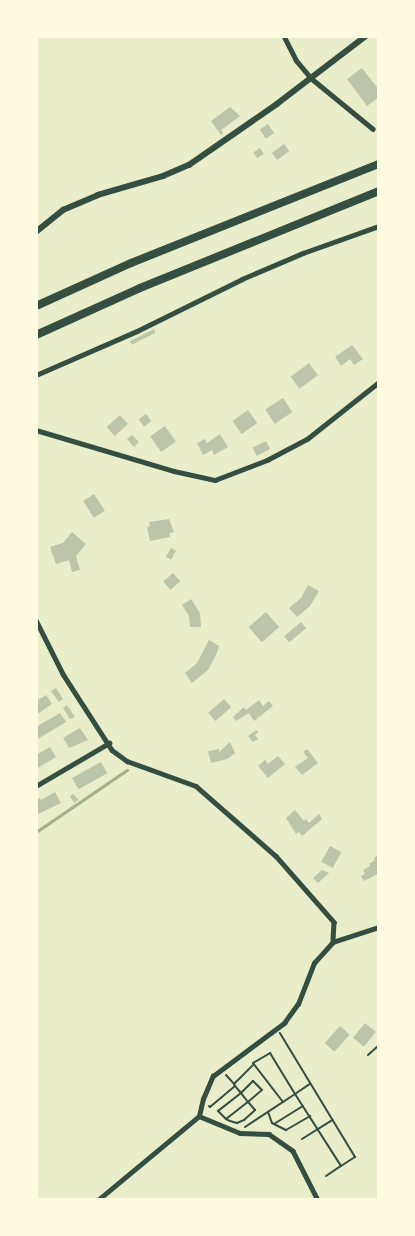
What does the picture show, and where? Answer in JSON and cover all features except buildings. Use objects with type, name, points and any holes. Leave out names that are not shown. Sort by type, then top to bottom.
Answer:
[{"type":"highway","points":[[36,306],[131,263],[379,164]]},
{"type":"highway","points":[[36,335],[140,288],[379,191]]},
{"type":"main road","points":[[36,232],[64,210],[98,195],[163,176],[189,165],[311,78],[366,36]]},
{"type":"street","points":[[284,36],[296,60],[311,78],[373,130]]},
{"type":"street","points":[[36,375],[137,331],[242,279],[303,253],[379,226]]},
{"type":"street","points":[[36,430],[174,471],[215,480],[267,460],[307,439],[379,382]]},
{"type":"street","points":[[36,620],[63,674],[117,755],[127,761],[196,786],[276,856],[334,922],[333,942]]},
{"type":"street","points":[[36,786],[109,743]]},
{"type":"street","points":[[98,1200],[199,1116],[203,1099],[213,1076],[277,1028],[298,1004],[314,963],[333,942],[379,927]]},
{"type":"street","points":[[199,1116],[237,1132],[269,1134],[293,1151],[318,1200]]},
{"type":"lane","points":[[368,1055],[379,1045]]},
{"type":"path","points":[[277,1028],[356,1157],[326,1176]]},
{"type":"path","points":[[206,1111],[235,1085],[253,1065],[270,1053],[341,1166]]},
{"type":"path","points":[[253,1065],[283,1102]]},
{"type":"path","points":[[220,1078],[225,1074],[235,1085],[241,1093],[248,1102],[255,1110],[244,1120],[237,1123],[226,1119],[218,1111],[241,1093],[253,1081],[262,1090],[248,1102],[226,1119]]},
{"type":"path","points":[[237,1132],[311,1083]]},
{"type":"path","points":[[207,1104],[210,1107]]},
{"type":"path","points":[[274,1124],[303,1106]]},
{"type":"path","points":[[268,1112],[274,1124],[286,1130],[310,1116]]},
{"type":"path","points":[[302,1139],[333,1120]]},
{"type":"waterway","points":[[36,832],[127,770]]}]
